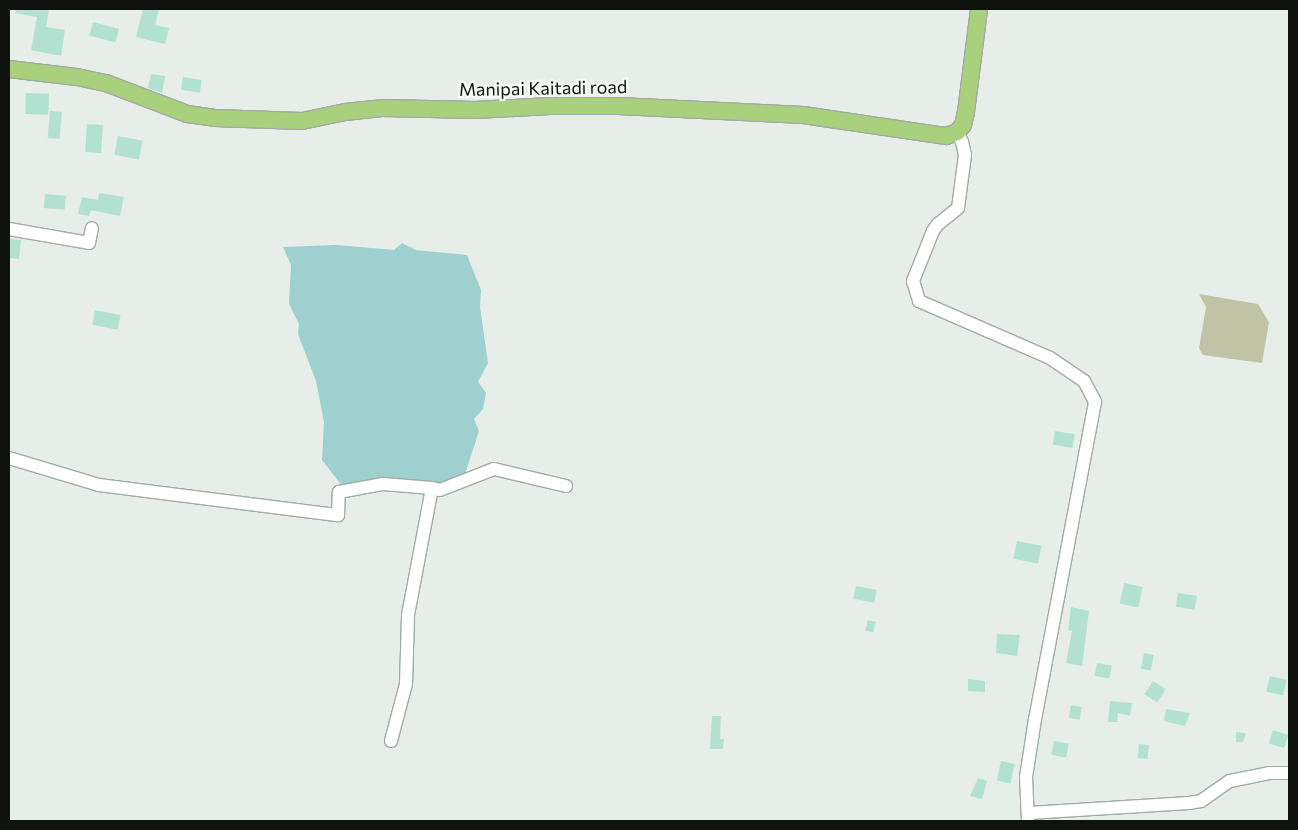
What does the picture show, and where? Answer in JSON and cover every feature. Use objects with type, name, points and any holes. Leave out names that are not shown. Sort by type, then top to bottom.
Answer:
[{"type":"main road","points":[[957,132],[963,125],[966,112],[979,9]]},
{"type":"main road","name":"Manipai Kaitadi road","points":[[9,69],[77,77],[106,83],[187,114],[215,118],[302,121],[345,112],[382,108],[476,110],[550,106],[619,106],[803,115],[928,135],[946,136],[957,132]]},
{"type":"street","points":[[957,132],[962,142],[965,156],[958,208],[938,224],[933,231],[913,281],[919,300],[1050,358],[1084,382],[1096,402],[1035,719],[1026,777],[1028,817],[1201,801],[1230,781],[1270,773],[1289,773]]},
{"type":"street","points":[[9,229],[89,243],[92,228]]},
{"type":"street","points":[[9,458],[99,485],[338,515],[339,492],[383,484],[440,490],[494,469],[566,486]]},
{"type":"street","points":[[391,741],[406,684],[408,615],[432,488]]},
{"type":"green space","points":[[1199,294],[1258,304],[1269,322],[1262,363],[1203,355],[1199,348],[1206,307]]},
{"type":"water","points":[[402,243],[416,250],[467,255],[481,290],[480,307],[488,363],[478,382],[486,393],[483,409],[474,419],[479,431],[465,474],[441,486],[343,487],[322,460],[324,422],[316,381],[298,334],[299,324],[289,304],[291,265],[283,247],[337,245],[394,250]]},
{"type":"building","points":[[16,9],[49,9],[46,27],[65,30],[61,56],[31,50],[37,17],[15,13]]},
{"type":"building","points":[[143,9],[159,9],[155,25],[169,28],[165,44],[136,37]]},
{"type":"building","points":[[93,22],[119,29],[115,43],[89,36]]},
{"type":"building","points":[[151,74],[165,76],[162,93],[148,88]]},
{"type":"building","points":[[183,77],[202,80],[200,93],[181,90]]},
{"type":"building","points":[[26,93],[49,94],[48,115],[25,114]]},
{"type":"building","points":[[50,111],[62,112],[60,139],[48,138]]},
{"type":"building","points":[[87,124],[103,125],[101,153],[85,152]]},
{"type":"building","points":[[118,136],[143,141],[139,159],[114,155]]},
{"type":"building","points":[[99,193],[124,197],[120,216],[91,210],[89,216],[78,214],[82,197],[98,200]]},
{"type":"building","points":[[45,194],[66,196],[65,210],[44,208]]},
{"type":"building","points":[[9,239],[21,240],[19,259],[9,258]]},
{"type":"building","points":[[95,310],[121,315],[118,330],[92,325]]},
{"type":"building","points":[[1055,431],[1075,434],[1073,448],[1053,445]]},
{"type":"building","points":[[1017,541],[1042,546],[1038,563],[1014,559]]},
{"type":"building","points":[[1124,583],[1143,587],[1138,607],[1120,604]]},
{"type":"building","points":[[856,586],[877,590],[874,603],[854,599]]},
{"type":"building","points":[[1178,593],[1197,596],[1195,610],[1176,607]]},
{"type":"building","points":[[1071,607],[1089,611],[1082,666],[1066,663],[1072,631],[1068,630]]},
{"type":"building","points":[[868,620],[876,622],[873,633],[865,631]]},
{"type":"building","points":[[997,634],[1020,635],[1017,656],[996,653]]},
{"type":"building","points":[[1144,653],[1154,655],[1151,671],[1141,669]]},
{"type":"building","points":[[1097,663],[1112,666],[1109,679],[1095,676]]},
{"type":"building","points":[[1270,676],[1287,680],[1283,695],[1266,692]]},
{"type":"building","points":[[968,679],[985,681],[985,692],[968,691]]},
{"type":"building","points":[[1153,681],[1166,689],[1157,703],[1145,695]]},
{"type":"building","points":[[1110,701],[1132,703],[1130,716],[1118,713],[1117,722],[1108,722]]},
{"type":"building","points":[[1071,705],[1082,707],[1080,720],[1069,718]]},
{"type":"building","points":[[1166,709],[1190,713],[1185,726],[1164,721]]},
{"type":"building","points":[[712,716],[721,716],[720,739],[724,739],[723,749],[710,749]]},
{"type":"building","points":[[1273,730],[1288,735],[1284,748],[1269,743]]},
{"type":"building","points":[[1236,732],[1246,733],[1243,742],[1236,742]]},
{"type":"building","points":[[1054,741],[1069,744],[1066,758],[1051,755]]},
{"type":"building","points":[[1139,744],[1149,745],[1147,759],[1138,758]]},
{"type":"building","points":[[1001,761],[1015,764],[1011,783],[997,781]]},
{"type":"building","points":[[978,778],[987,781],[982,799],[970,796]]}]
